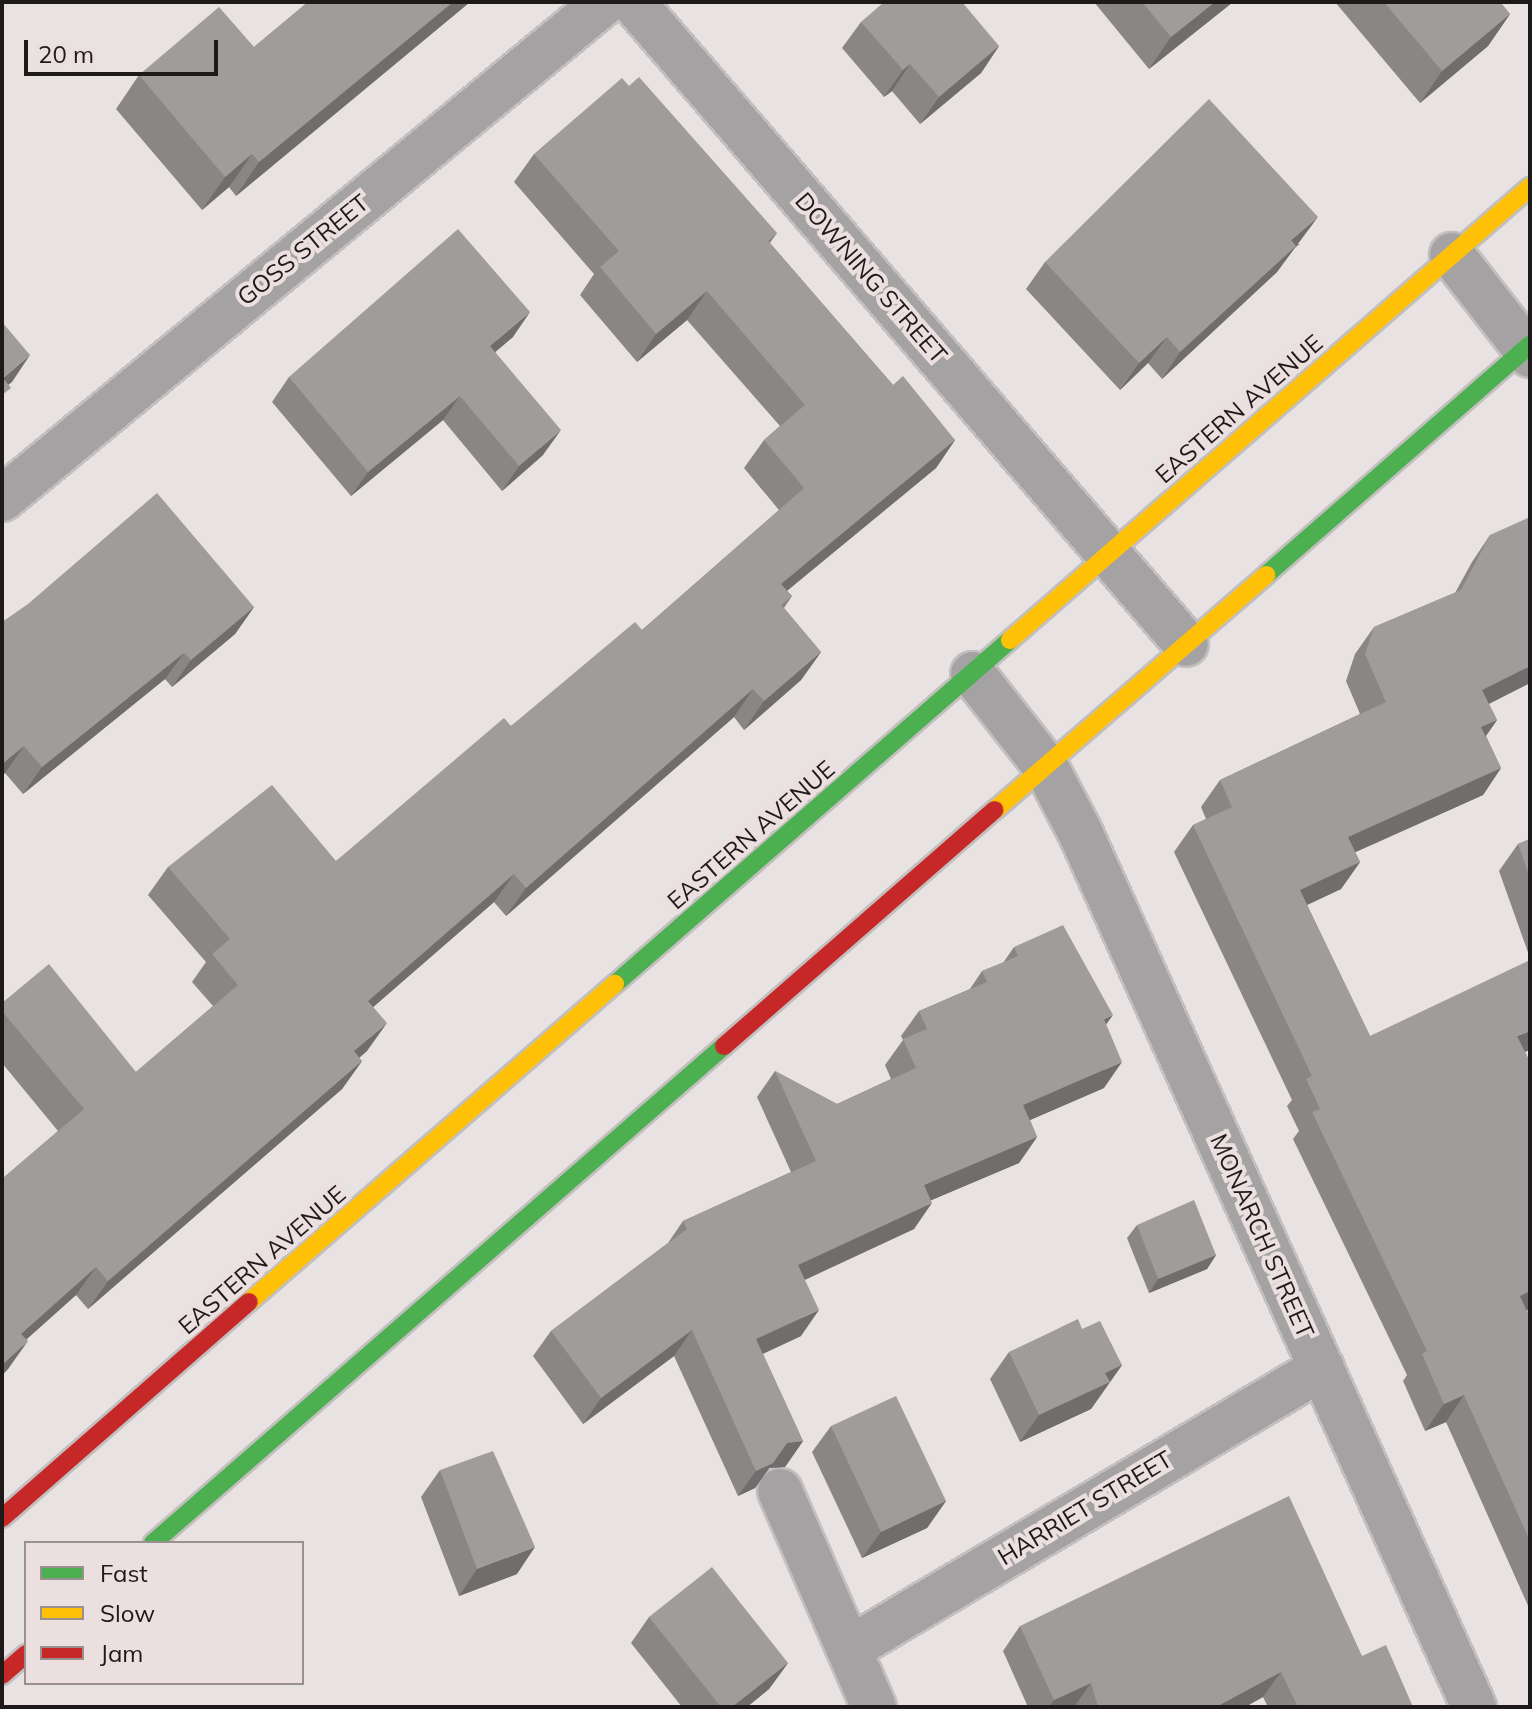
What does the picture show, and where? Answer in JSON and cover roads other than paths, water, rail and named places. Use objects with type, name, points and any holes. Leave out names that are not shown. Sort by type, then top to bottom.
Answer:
[{"type":"main road","name":"EASTERN AVENUE","points":[[2,1518],[1530,187]]},
{"type":"main road","points":[[155,1541],[1186,644],[1529,350]]},
{"type":"main road","points":[[2,1675],[24,1656]]},
{"type":"street","name":"GOSS STREET","points":[[2,499],[605,2]]},
{"type":"street","name":"DOWNING STREET","points":[[633,2],[1186,644]]},
{"type":"street","points":[[1452,255],[1529,350]]},
{"type":"street","name":"MONARCH STREET","points":[[973,674],[1046,767],[1474,1707]]},
{"type":"street","name":"HARRIET STREET","points":[[849,1649],[1322,1368]]},
{"type":"street","points":[[780,1491],[874,1707]]}]
